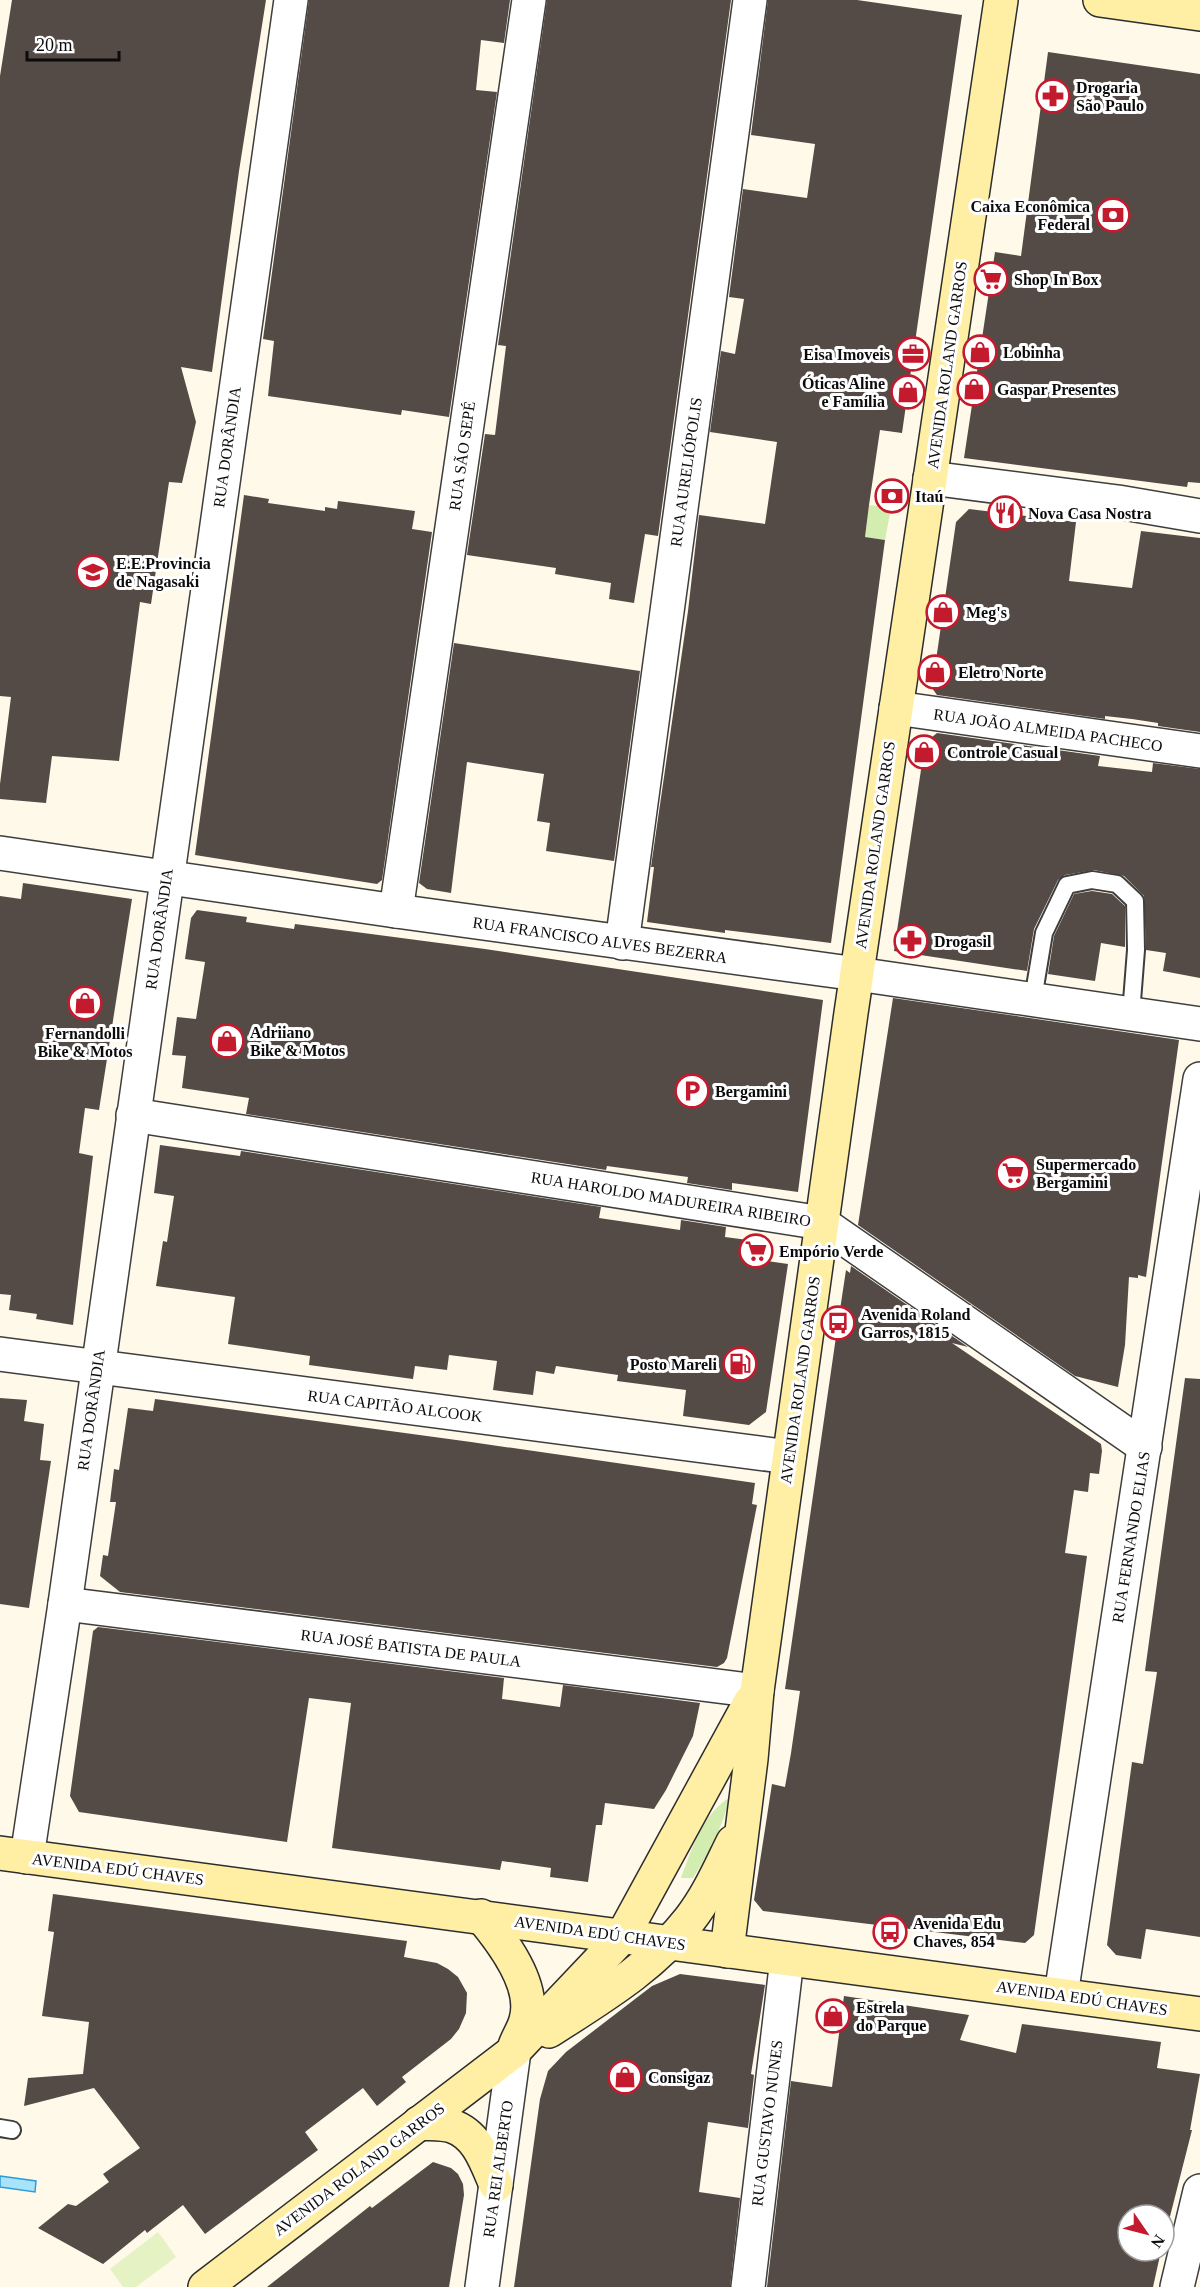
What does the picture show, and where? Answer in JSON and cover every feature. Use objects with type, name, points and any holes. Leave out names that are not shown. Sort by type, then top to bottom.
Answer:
[{"type":"main road","name":"AVENIDA ROLAND GARROS","points":[[514,2050],[524,2048],[632,1977],[670,1943],[699,1907],[743,1824],[757,1691],[856,974],[1001,0]]},
{"type":"main road","points":[[1100,0],[1200,14]]},
{"type":"main road","name":"AVENIDA ROLAND GARROS","points":[[205,2287],[514,2050],[622,1937],[757,1691]]},
{"type":"main road","points":[[727,1951],[743,1824]]},
{"type":"main road","name":"AVENIDA EDÚ CHAVES","points":[[13,1855],[1200,2014]]},
{"type":"main road","points":[[481,1916],[501,1940],[519,1972],[526,1994],[527,2019],[514,2050]]},
{"type":"main road","points":[[419,2123],[451,2126],[466,2133],[481,2150],[496,2185]]},
{"type":"street","name":"RUA DORÂNDIA","points":[[13,1855],[65,1604],[132,1114],[291,0]]},
{"type":"street","name":"RUA SÃO SEPÉ","points":[[396,911],[529,0]]},
{"type":"street","name":"RUA AURELIÓPOLIS","points":[[622,943],[750,0]]},
{"type":"street","points":[[930,478],[1118,502],[1200,516]]},
{"type":"street","name":"RUA JOÃO ALMEIDA PACHECO","points":[[896,708],[1200,751]]},
{"type":"street","name":"RUA FRANCISCO ALVES BEZERRA","points":[[0,854],[1200,1024]]},
{"type":"street","name":"RUA FERNANDO ELIAS","points":[[1061,1995],[1200,1079]]},
{"type":"street","name":"RUA HAROLDO MADUREIRA RIBEIRO","points":[[132,1114],[822,1223],[1145,1447]]},
{"type":"street","name":"RUA CAPITÃO ALCOOK","points":[[0,1354],[789,1457]]},
{"type":"street","name":"RUA JOSÉ BATISTA DE PAULA","points":[[65,1604],[757,1691]]},
{"type":"street","name":"RUA GUSTAVO NUNES","points":[[748,2287],[787,1959]]},
{"type":"street","name":"RUA REI ALBERTO","points":[[482,2287],[514,2050]]},
{"type":"street","points":[[1177,2287],[1200,2191]]},
{"type":"lane","points":[[1033,999],[1044,933],[1068,885],[1092,880],[1117,884],[1135,901],[1136,950],[1131,1014]]},
{"type":"green space","points":[[869,505],[891,508],[885,540],[865,537]]},
{"type":"green space","points":[[730,1797],[710,1849],[693,1878],[681,1878],[705,1823],[720,1804]]},
{"type":"green space","points":[[158,2232],[176,2257],[136,2287],[123,2287],[110,2269]]},
{"type":"water","points":[[0,2176],[36,2181],[35,2192],[0,2187]]},
{"type":"building","points":[[12,0],[266,0],[239,171],[212,372],[181,367],[196,422],[182,483],[169,482],[151,604],[140,602],[119,761],[52,756],[46,803],[0,799],[11,697],[0,696],[0,76]]},
{"type":"building","points":[[309,0],[510,0],[504,43],[481,40],[476,90],[497,92],[449,417],[402,410],[401,415],[268,396],[274,341],[263,339]]},
{"type":"building","points":[[547,0],[731,0],[658,536],[645,534],[634,603],[609,599],[611,583],[555,574],[556,568],[467,555],[485,434],[495,435],[506,346],[498,345]]},
{"type":"building","points":[[768,0],[857,0],[962,15],[902,433],[880,430],[869,505],[865,537],[885,540],[831,943],[725,930],[725,933],[647,922],[654,867],[651,867],[688,611],[699,515],[765,524],[777,442],[710,432],[721,351],[735,354],[744,299],[729,297],[743,189],[807,198],[815,144],[751,135]]},
{"type":"building","points":[[1048,52],[1200,74],[1200,483],[1188,482],[1187,487],[964,458],[995,252],[1021,256]]},
{"type":"building","points":[[244,495],[269,499],[268,503],[325,511],[325,507],[337,509],[338,501],[415,511],[412,529],[432,532],[382,880],[377,884],[195,855]]},
{"type":"building","points":[[969,509],[1076,522],[1069,581],[1132,588],[1141,531],[1200,538],[1200,732],[1158,726],[1158,723],[1132,719],[1105,716],[1105,719],[937,695],[932,688],[956,522]]},
{"type":"building","points":[[454,643],[640,671],[614,861],[546,851],[550,823],[537,821],[544,774],[467,762],[451,893],[427,889],[419,883]]},
{"type":"building","points":[[937,733],[1100,756],[1098,766],[1152,772],[1153,763],[1200,769],[1200,978],[1163,971],[1166,953],[1146,950],[1144,896],[1124,876],[1094,870],[1065,875],[1058,880],[1034,929],[1027,971],[894,951],[925,743]]},
{"type":"building","points":[[23,883],[132,899],[99,1110],[85,1108],[79,1153],[93,1156],[73,1325],[36,1319],[37,1314],[9,1310],[11,1295],[0,1294],[0,896],[21,899]]},
{"type":"building","points":[[1092,891],[1112,894],[1125,906],[1125,947],[1101,943],[1095,981],[1048,974],[1054,936],[1074,894]]},
{"type":"building","points":[[197,910],[247,917],[246,922],[294,929],[295,924],[485,949],[823,1000],[798,1192],[732,1183],[732,1190],[687,1183],[688,1177],[607,1166],[606,1170],[246,1114],[249,1098],[182,1088],[186,1056],[172,1055],[177,1017],[196,1019],[205,962],[185,959],[191,918]]},
{"type":"building","name":"Supermercado Bergamini","points":[[893,998],[1179,1040],[1146,1277],[1138,1275],[1138,1278],[1129,1277],[1125,1345],[1118,1387],[1075,1376],[858,1225]]},
{"type":"building","points":[[160,1145],[240,1156],[241,1151],[601,1207],[599,1218],[680,1230],[681,1220],[726,1227],[725,1237],[763,1242],[761,1260],[788,1264],[766,1412],[749,1425],[683,1416],[686,1390],[617,1381],[618,1375],[556,1366],[554,1374],[536,1371],[533,1395],[493,1390],[497,1361],[449,1355],[447,1370],[415,1366],[413,1379],[309,1365],[310,1356],[228,1344],[235,1297],[156,1286],[163,1241],[167,1242],[174,1196],[154,1193]]},
{"type":"building","points":[[851,1266],[968,1347],[952,1343],[1101,1444],[1099,1474],[1090,1473],[1088,1492],[1074,1490],[1065,1553],[1087,1556],[1034,1935],[1025,1943],[763,1911],[754,1900],[772,1784],[785,1787],[791,1753],[800,1691],[785,1689],[846,1270],[850,1273]]},
{"type":"building","points":[[1185,1378],[1200,1379],[1200,1937],[1146,1929],[1141,1959],[1116,1955],[1107,1945],[1132,1762],[1143,1764],[1157,1672],[1145,1671]]},
{"type":"building","points":[[0,1398],[27,1400],[24,1421],[44,1424],[40,1460],[51,1461],[29,1608],[0,1604]]},
{"type":"building","points":[[155,1399],[755,1483],[752,1504],[757,1505],[727,1658],[717,1667],[120,1592],[100,1576],[103,1555],[108,1556],[116,1502],[110,1502],[114,1469],[119,1470],[128,1408],[153,1411]]},
{"type":"building","points":[[98,1627],[504,1678],[502,1699],[560,1707],[563,1685],[700,1703],[693,1736],[654,1809],[605,1803],[602,1825],[596,1825],[588,1882],[550,1877],[551,1868],[502,1861],[500,1870],[332,1848],[351,1703],[309,1698],[287,1842],[79,1812],[70,1796],[93,1631]]},
{"type":"building","points":[[53,1894],[407,1941],[404,1957],[437,1963],[458,1977],[467,1993],[466,2013],[459,2029],[451,2039],[402,2077],[406,2082],[377,2106],[363,2088],[305,2132],[318,2150],[205,2234],[183,2205],[147,2233],[145,2230],[103,2264],[38,2228],[68,2204],[76,2206],[109,2182],[103,2174],[140,2148],[94,2088],[24,2106],[28,2078],[83,2074],[89,2022],[42,2016],[54,1932],[48,1931]]},
{"type":"building","points":[[680,1974],[765,1985],[751,2074],[754,2075],[748,2128],[708,2122],[699,2192],[740,2198],[730,2287],[514,2287],[540,2099],[548,2071],[566,2052],[652,1986]]},
{"type":"building","points":[[844,1996],[969,2015],[960,2040],[1016,2053],[1022,2024],[1161,2042],[1157,2068],[1200,2074],[1190,2130],[1192,2130],[1173,2203],[1116,2203],[1116,2263],[1158,2263],[1153,2287],[767,2287],[791,2081],[832,2087]]},
{"type":"building","points":[[433,2162],[451,2168],[458,2174],[463,2184],[464,2195],[449,2287],[267,2287],[370,2206],[372,2208]]},
{"type":"place","name":"Drogaria São Paulo","points":[[1053,96]]},
{"type":"place","name":"Caixa Econômica Federal","points":[[1113,215]]},
{"type":"place","name":"Shop In Box","points":[[991,279]]},
{"type":"place","name":"Lobinha","points":[[980,352]]},
{"type":"place","name":"Eisa Imoveis","points":[[913,354]]},
{"type":"place","name":"Gaspar Presentes","points":[[974,389]]},
{"type":"place","name":"Óticas Aline e Família","points":[[908,392]]},
{"type":"place","name":"Itaú","points":[[892,496]]},
{"type":"place","name":"Nova Casa Nostra","points":[[1005,513]]},
{"type":"place","name":"E.E.Provincia de Nagasaki","points":[[93,572]]},
{"type":"place","name":"Meg's","points":[[943,612]]},
{"type":"place","name":"Eletro Norte","points":[[935,672]]},
{"type":"place","name":"Controle Casual","points":[[924,752]]},
{"type":"place","name":"Drogasil","points":[[911,941]]},
{"type":"place","name":"Fernandolli Bike & Motos","points":[[85,1003]]},
{"type":"place","name":"Adriiano Bike & Motos","points":[[227,1041]]},
{"type":"place","name":"Bergamini","points":[[692,1091]]},
{"type":"place","name":"Supermercado Bergamini","points":[[1013,1173]]},
{"type":"place","name":"Empório Verde","points":[[756,1251]]},
{"type":"place","name":"Avenida Roland Garros, 1815","points":[[838,1323]]},
{"type":"place","name":"Posto Mareli","points":[[740,1364]]},
{"type":"place","name":"Avenida Edu Chaves, 854","points":[[890,1932]]},
{"type":"place","name":"Estrela do Parque","points":[[833,2016]]},
{"type":"place","name":"Consigaz","points":[[625,2077]]}]
